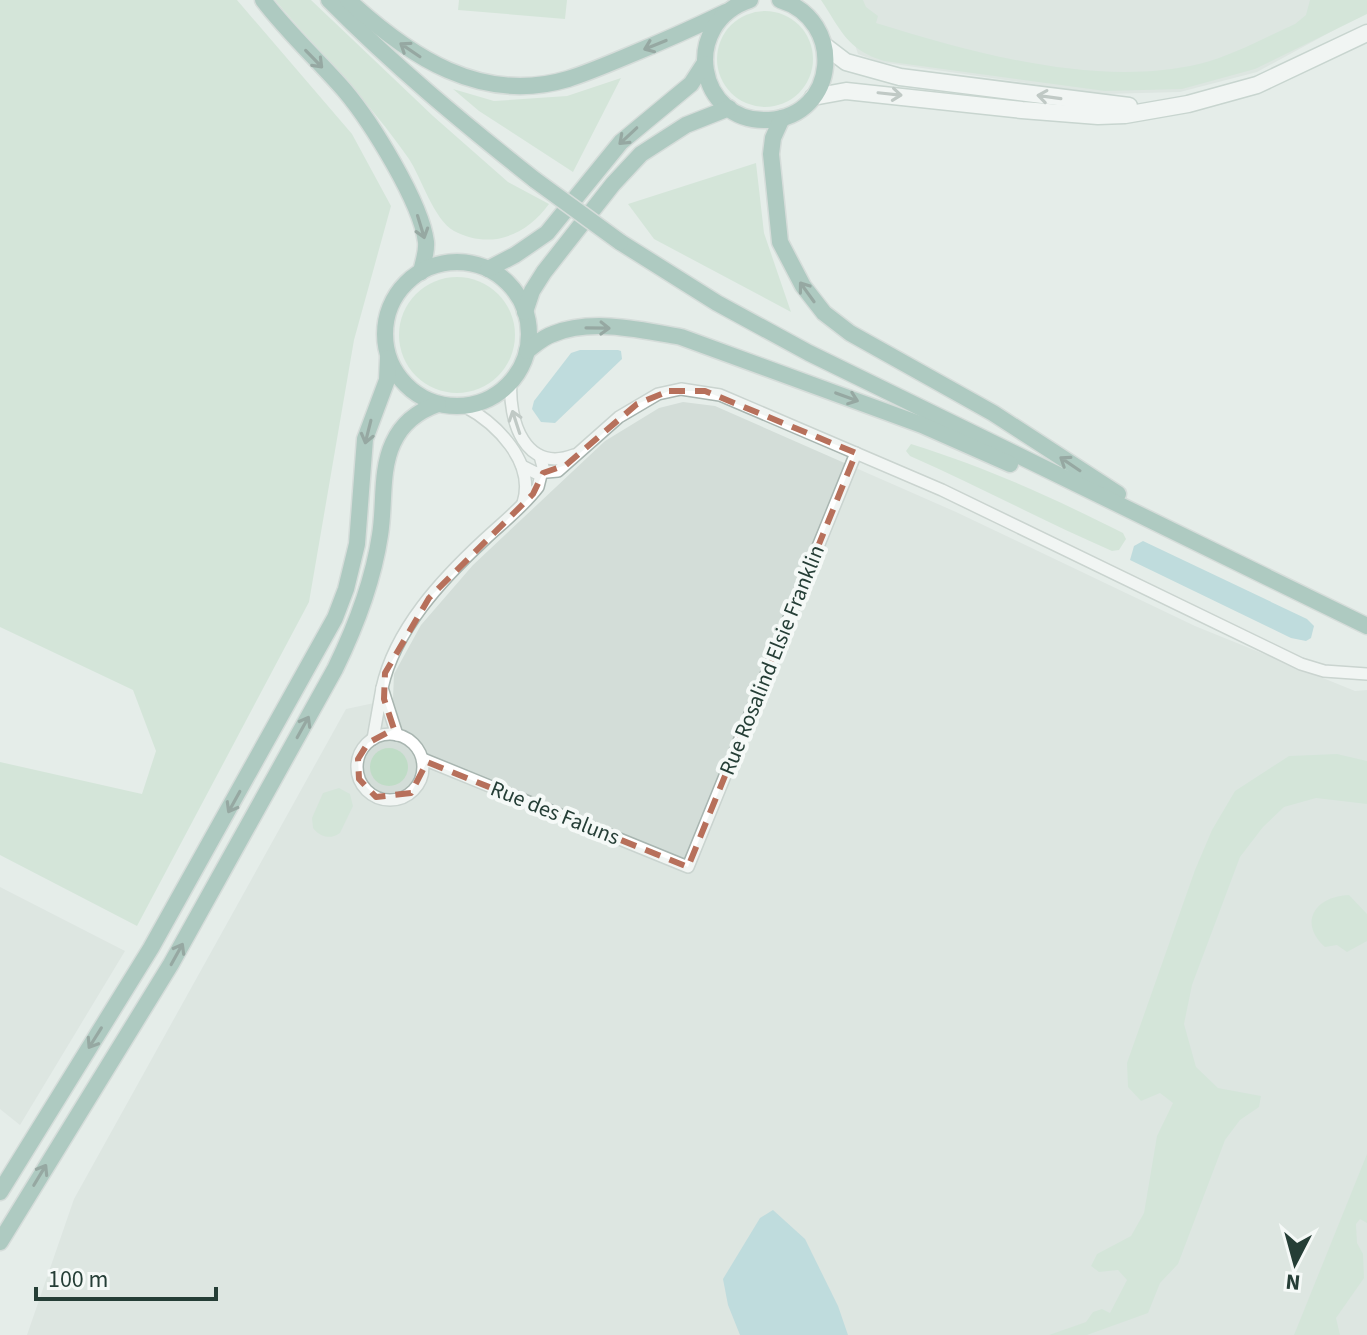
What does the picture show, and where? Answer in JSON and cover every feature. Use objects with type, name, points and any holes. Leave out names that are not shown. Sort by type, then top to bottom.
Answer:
[{"type":"main road","points":[[263,0],[351,99],[390,160],[424,232],[426,249],[421,272]]},
{"type":"main road","points":[[329,0],[439,102],[535,180],[620,242],[717,303],[809,353],[1367,626]]},
{"type":"main road","points":[[348,0],[393,39],[432,64],[474,81],[511,86],[566,80],[673,37],[739,4]]},
{"type":"main road","points":[[785,1],[812,20],[825,46],[846,62],[900,77],[1155,109]]},
{"type":"main road","points":[[488,269],[547,233],[621,142],[691,84],[704,64],[709,36],[739,4]]},
{"type":"main road","points":[[813,97],[846,91],[1022,110],[1125,115],[1188,104],[1257,85],[1367,33]]},
{"type":"main road","points":[[704,64],[712,89],[729,108],[754,119],[782,118],[804,106],[813,97],[825,73],[825,46]]},
{"type":"main road","points":[[525,312],[532,291],[544,272],[632,162],[667,135],[706,115],[729,108]]},
{"type":"main road","points":[[782,118],[773,138],[771,154],[780,242],[803,286],[824,313],[850,333],[993,413],[1102,485],[1192,531],[1233,560]]},
{"type":"main road","points":[[0,1192],[151,948],[335,618],[357,544],[365,439],[387,380],[385,331],[388,312],[401,289],[421,272],[450,262],[473,264],[488,269],[511,287],[525,312],[529,328],[527,351],[521,367],[511,381],[490,398],[464,406],[438,404],[408,387],[388,358]]},
{"type":"main road","points":[[527,351],[555,333],[575,329],[640,329],[681,337],[922,425],[1147,525],[1191,549],[1233,560]]},
{"type":"main road","points":[[0,1242],[171,964],[335,669],[362,610],[373,574],[382,525],[389,452],[414,415],[438,404]]},
{"type":"street","points":[[511,381],[511,401],[520,434],[528,447],[540,456],[557,459],[579,453]]},
{"type":"street","points":[[522,466],[543,473],[558,471],[637,404],[658,394],[681,389],[720,395],[942,490],[1301,664],[1324,671],[1367,674]]},
{"type":"street","points":[[464,406],[493,425],[522,466],[527,487],[523,503]]},
{"type":"street","name":"Rue Rosalind Elsie Franklin","points":[[688,867],[856,453]]},
{"type":"street","points":[[373,739],[389,665],[429,598],[462,560],[538,487],[543,473],[540,456]]},
{"type":"street","points":[[382,688],[397,735]]},
{"type":"street","points":[[397,735],[412,742],[423,759],[423,774],[411,793],[391,801],[376,797],[364,789],[357,773],[360,753],[373,739],[397,735]]},
{"type":"street","name":"Rue des Faluns","points":[[423,759],[688,867]]},
{"type":"highlighted area","points":[[669,391],[705,391],[856,453],[688,867],[427,762],[411,793],[376,797],[359,779],[358,759],[368,743],[394,729],[384,699],[385,673],[429,598],[533,494],[543,473],[566,465],[637,404]]},
{"type":"shaded area","points":[[848,0],[1332,0],[1336,29],[1257,72],[1180,92],[1104,94],[880,62],[858,54],[848,23]]},
{"type":"shaded area","points":[[683,402],[715,406],[956,512],[1195,626],[1355,691],[1367,690],[1367,1335],[27,1335],[74,1199],[346,709],[393,699],[394,674],[421,625],[473,565],[605,441],[659,408]]},
{"type":"shaded area","points":[[0,887],[125,951],[20,1125],[0,1109]]},
{"type":"green space","points":[[0,0],[237,0],[352,134],[391,206],[354,340],[309,602],[137,926],[0,855],[0,762],[142,794],[156,751],[133,690],[0,627]]},
{"type":"green space","points":[[275,0],[311,0],[433,116],[508,182],[549,204],[530,224],[506,237],[481,239],[454,231],[440,218],[414,167],[394,138]]},
{"type":"green space","points":[[459,0],[567,0],[565,19],[458,10]]},
{"type":"green space","points":[[821,0],[863,0],[866,7],[878,16],[876,23],[994,55],[1036,64],[1119,72],[1160,70],[1199,64],[1224,56],[1295,24],[1306,15],[1310,0],[1367,0],[1367,14],[1255,69],[1182,89],[1105,91],[884,61],[853,45]]},
{"type":"green space","points":[[765,11],[783,15],[799,25],[809,41],[813,59],[809,77],[799,93],[783,103],[765,107],[747,103],[731,93],[721,77],[717,59],[721,41],[731,25],[747,15]]},
{"type":"green space","points":[[621,78],[573,172],[479,111],[453,89],[494,101],[567,96]]},
{"type":"green space","points":[[756,163],[764,233],[791,312],[654,239],[628,204]]},
{"type":"green space","points":[[457,277],[479,281],[498,294],[511,313],[515,335],[511,357],[498,376],[479,389],[457,393],[435,389],[416,376],[403,357],[399,335],[403,313],[416,294],[435,281]]},
{"type":"green space","points":[[911,444],[1045,495],[1123,533],[1126,539],[1119,550],[1112,551],[910,456],[906,451]]},
{"type":"green space","points":[[389,748],[402,754],[408,767],[402,780],[389,786],[376,780],[370,767],[376,754]]},
{"type":"green space","points":[[1337,754],[1367,761],[1367,804],[1316,798],[1284,807],[1263,827],[1240,857],[1192,985],[1184,1024],[1196,1067],[1218,1088],[1261,1096],[1259,1107],[1240,1120],[1225,1140],[1178,1264],[1160,1283],[1148,1313],[1087,1335],[1049,1335],[1086,1322],[1093,1312],[1102,1309],[1110,1313],[1127,1280],[1118,1270],[1099,1272],[1091,1266],[1097,1254],[1131,1236],[1144,1213],[1157,1136],[1173,1103],[1160,1093],[1141,1101],[1128,1087],[1127,1063],[1212,830],[1235,791],[1289,756]]},
{"type":"green space","points":[[339,788],[350,794],[353,806],[340,833],[333,836],[319,834],[313,828],[312,818],[323,793]]},
{"type":"green space","points":[[1349,895],[1367,914],[1367,941],[1347,952],[1337,945],[1325,947],[1312,928],[1314,912],[1328,900]]},
{"type":"green space","points":[[1367,1154],[1367,1223],[1360,1219],[1356,1224],[1357,1243],[1363,1254],[1364,1278],[1336,1318],[1340,1335],[1294,1335]]},
{"type":"water","points":[[580,350],[618,350],[622,359],[555,423],[541,422],[532,409],[534,401],[571,353]]},
{"type":"water","points":[[1143,541],[1307,619],[1314,626],[1311,638],[1306,641],[1291,638],[1130,560],[1134,546]]},
{"type":"water","points":[[773,1210],[805,1239],[838,1306],[848,1335],[740,1335],[728,1305],[723,1279],[760,1218]]}]
